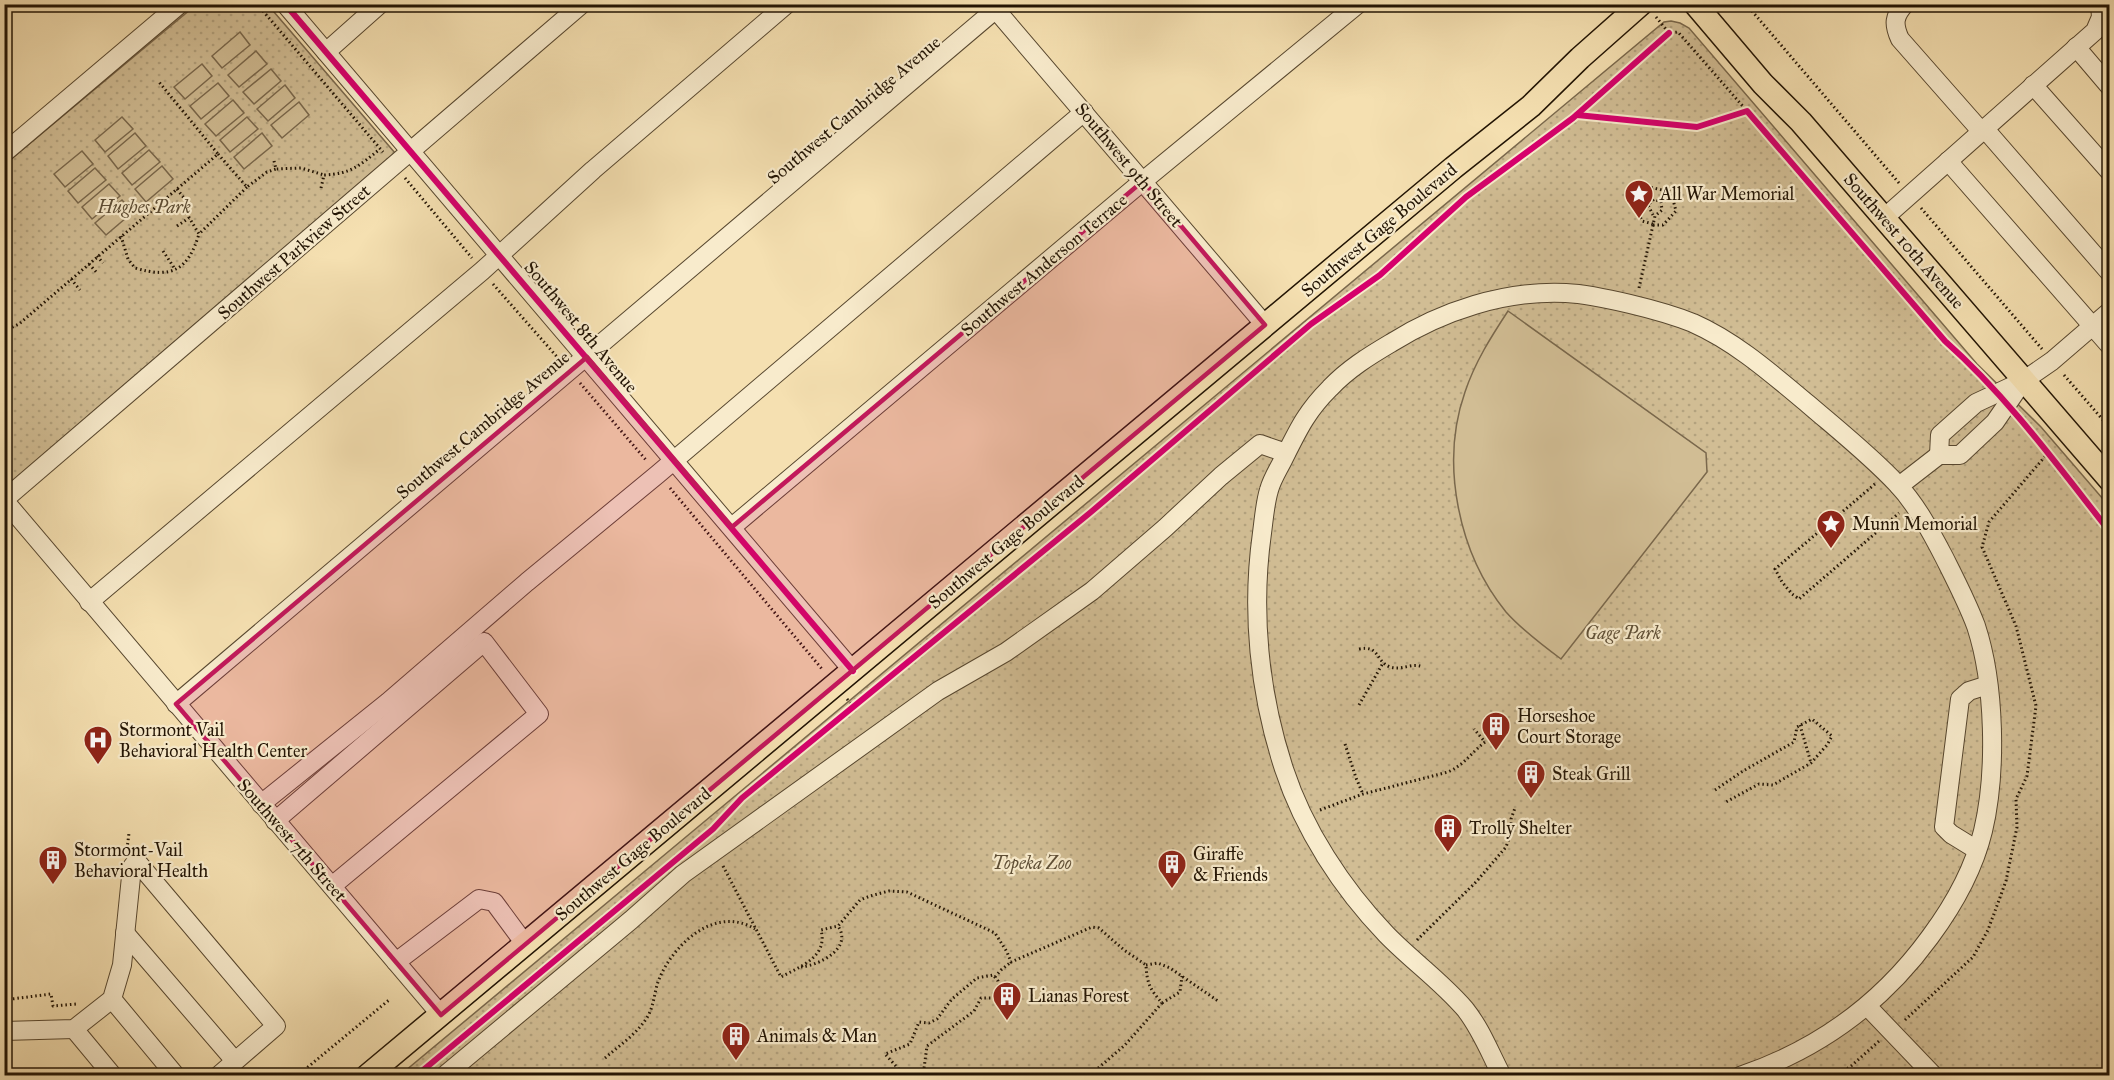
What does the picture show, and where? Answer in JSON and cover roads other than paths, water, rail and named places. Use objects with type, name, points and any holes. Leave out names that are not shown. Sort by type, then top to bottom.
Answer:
[{"type":"main road","name":"Southwest Gage Boulevard","points":[[367,1076],[1531,106],[1580,58],[1641,4]]},
{"type":"main road","name":"Southwest 10th Avenue","points":[[1695,4],[1763,84],[1801,122],[2109,480]]},
{"type":"street","points":[[4,153],[180,4]]},
{"type":"street","name":"Southwest 8th Avenue","points":[[285,4],[732,527],[844,677]]},
{"type":"street","points":[[326,52],[380,4]]},
{"type":"street","name":"Southwest Parkview Street","points":[[4,500],[582,4]]},
{"type":"street","points":[[89,602],[482,271],[593,170],[787,4]]},
{"type":"street","name":"Southwest Anderson Terrace","points":[[732,527],[1143,181],[1358,4]]},
{"type":"street","points":[[1905,4],[1897,14],[1894,26],[1900,39],[2109,273]]},
{"type":"street","points":[[1884,218],[2095,30],[2101,17],[2100,4]]},
{"type":"street","name":"Southwest 9th Street","points":[[996,6],[1265,326]]},
{"type":"street","name":"Southwest Cambridge Avenue","points":[[176,704],[588,357],[996,6]]},
{"type":"street","points":[[2076,47],[2109,87]]},
{"type":"street","points":[[2033,85],[2109,172]]},
{"type":"street","points":[[261,804],[388,702],[1084,112]]},
{"type":"street","points":[[1948,160],[2109,346]]},
{"type":"street","points":[[1502,1076],[1485,1040],[1465,1010],[1424,968],[1390,939],[1340,878],[1309,826],[1285,772],[1274,734],[1264,684],[1257,602],[1261,544],[1270,486],[1301,423],[1321,397],[1342,376],[1401,336],[1434,320],[1493,299],[1528,294],[1566,293],[1603,298],[1693,323],[1734,345],[1811,407],[1899,486],[1936,542],[1976,626],[1988,685],[1992,742],[1991,765],[1986,812],[1977,850],[1963,883],[1936,928],[1904,969],[1867,1006],[1829,1034],[1788,1057],[1740,1076]]},
{"type":"street","points":[[1939,455],[1940,435],[1976,403],[2024,381],[2052,361],[2109,311]]},
{"type":"street","points":[[1899,486],[1939,455],[1960,455],[1995,422],[2024,381]]},
{"type":"street","points":[[444,1076],[683,874],[938,691],[1006,652],[1092,591],[1260,444],[1286,453]]},
{"type":"street","name":"Southwest 7th Street","points":[[4,500],[441,1015]]},
{"type":"street","points":[[275,820],[484,642],[539,714],[332,886]]},
{"type":"street","points":[[1977,850],[1944,827],[1960,699],[1969,691],[1988,685]]},
{"type":"street","points":[[4,1031],[74,1029],[112,999],[122,965],[132,867],[135,863],[139,864],[276,1026],[218,1076]]},
{"type":"street","points":[[396,962],[479,899],[494,902],[525,944]]},
{"type":"street","points":[[125,933],[236,1061]]},
{"type":"street","points":[[112,999],[176,1076]]},
{"type":"street","points":[[1867,1006],[1934,1076]]},
{"type":"street","points":[[74,1029],[113,1076]]},
{"type":"place","name":"All War Memorial","points":[[1639,220]]},
{"type":"place","name":"Munn Memorial","points":[[1831,550]]},
{"type":"place","name":"Horseshoe Court Storage","points":[[1496,752]]},
{"type":"place","name":"Stormont Vail Behavioral Health Center","points":[[98,766]]},
{"type":"place","name":"Steak Grill","points":[[1531,800]]},
{"type":"place","name":"Trolly Shelter","points":[[1448,854]]},
{"type":"place","name":"Stormont-Vail Behavioral Health","points":[[53,886]]},
{"type":"place","name":"Giraffe & Friends","points":[[1172,890]]},
{"type":"place","name":"Lianas Forest","points":[[1007,1022]]},
{"type":"place","name":"Animals & Man","points":[[736,1062]]},
{"type":"park label","name":"Hughes Park","points":[[144,207]]},
{"type":"park label","name":"Gage Park","points":[[1623,633]]},
{"type":"park label","name":"Topeka Zoo","points":[[1032,863]]}]
